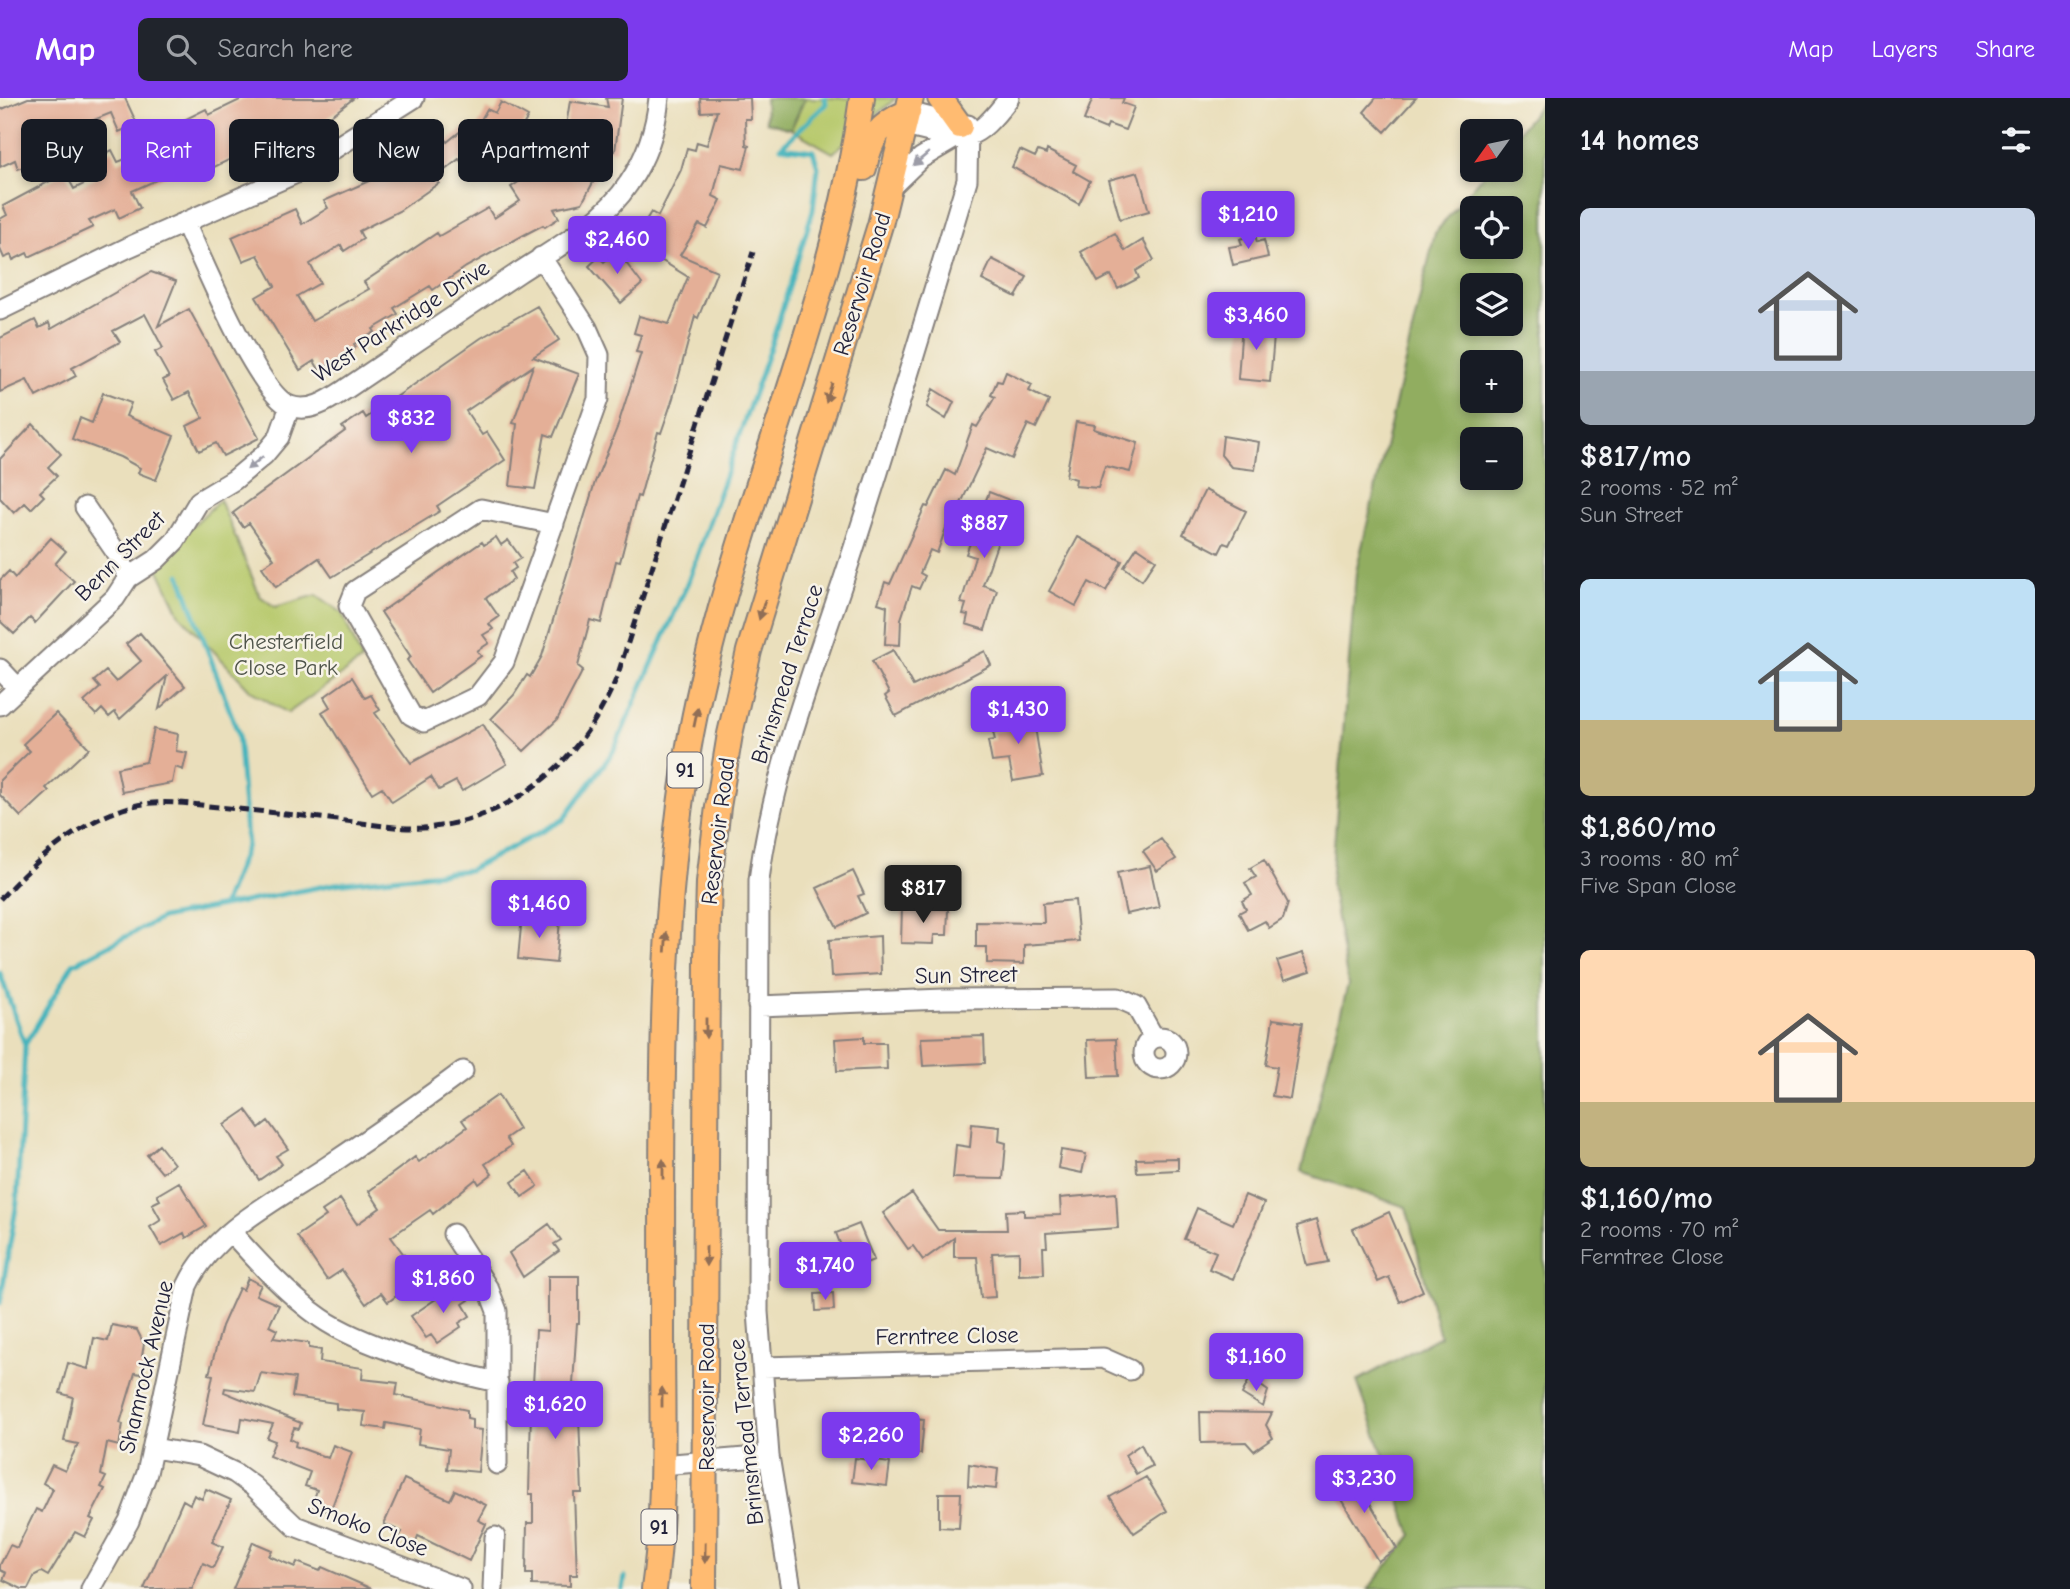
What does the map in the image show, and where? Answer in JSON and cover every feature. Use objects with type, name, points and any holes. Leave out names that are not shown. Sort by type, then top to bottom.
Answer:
[{"type":"main road","name":"Reservoir Road","points":[[654,1589],[661,1465],[662,1021],[672,864],[684,777],[716,627],[848,188],[862,98]]},
{"type":"main road","points":[[772,446],[804,376],[826,310],[858,202],[870,141],[903,114],[873,98]]},
{"type":"main road","points":[[940,98],[963,131]]},
{"type":"main road","name":"Reservoir Road","points":[[704,1589],[707,956],[709,882],[718,807],[730,734],[749,651],[891,187],[903,114]]},
{"type":"street","points":[[0,310],[293,174],[414,98]]},
{"type":"street","name":"West Parkridge Drive","points":[[290,406],[302,408],[328,401],[600,215],[629,184],[651,139],[659,98]]},
{"type":"street","points":[[891,187],[921,158],[983,118],[1008,98]]},
{"type":"street","points":[[903,114],[963,131]]},
{"type":"street","name":"Brinsmead Terrace","points":[[791,1589],[769,1456],[758,1312],[759,880],[764,837],[792,735],[855,544],[967,180],[963,131]]},
{"type":"street","points":[[185,222],[261,377],[278,400],[290,406]]},
{"type":"street","points":[[541,257],[587,328],[599,355],[598,399],[554,524],[504,662],[478,696],[424,722],[411,715],[348,606],[355,591],[481,509],[554,524]]},
{"type":"street","name":"Benn Street","points":[[0,705],[115,597],[128,578],[156,560],[175,541],[199,501],[234,480],[264,455],[279,438],[290,406]]},
{"type":"street","points":[[85,507],[120,558],[128,578]]},
{"type":"street","points":[[0,669],[18,688]]},
{"type":"street","name":"Sun Street","points":[[758,1006],[944,999],[1118,998],[1136,1006],[1154,1038]]},
{"type":"street","name":"Shamrock Avenue","points":[[91,1589],[129,1521],[154,1448],[187,1286],[204,1258],[231,1232],[463,1071]]},
{"type":"street","points":[[231,1232],[302,1302],[333,1325],[460,1374],[498,1382]]},
{"type":"street","points":[[453,1234],[489,1290],[497,1311],[497,1464]]},
{"type":"street","name":"Ferntree Close","points":[[762,1367],[1103,1358],[1130,1370]]},
{"type":"street","name":"Smoko Close","points":[[154,1448],[199,1456],[235,1473],[295,1526],[461,1589]]},
{"type":"street","points":[[661,1465],[769,1456]]},
{"type":"street","points":[[492,1589],[495,1537]]},
{"type":"green space","points":[[765,98],[805,98],[791,129],[766,122]]},
{"type":"green space","points":[[805,98],[896,98],[833,153],[791,129]]},
{"type":"green space","points":[[1545,99],[1545,1589],[1368,1589],[1412,1535],[1357,1381],[1440,1336],[1406,1207],[1301,1172],[1348,984],[1331,883],[1356,572],[1435,233],[1460,203],[1460,259],[1523,259],[1523,196],[1466,196],[1477,182],[1523,182],[1523,126]]},
{"type":"green space","name":"Chesterfield Close Park","points":[[220,500],[260,596],[275,607],[317,595],[342,613],[362,660],[288,713],[251,691],[180,615],[158,568],[186,532]]},
{"type":"building","points":[[28,98],[125,98],[135,119],[121,119],[119,132],[111,113],[96,119],[21,119],[21,168],[18,169],[15,160],[0,167],[0,110]]},
{"type":"building","points":[[244,98],[354,98],[327,119],[229,119],[229,160],[215,167],[215,119],[186,119],[206,109],[209,115]]},
{"type":"building","points":[[606,98],[622,98],[615,151],[613,119],[567,119],[570,101],[608,107]]},
{"type":"building","points":[[700,98],[750,98],[751,119],[745,119],[746,145],[749,146],[743,169],[721,164],[713,196],[721,200],[707,228],[699,224],[680,255],[717,271],[698,318],[695,316],[673,398],[661,433],[658,432],[640,497],[637,496],[620,562],[616,561],[601,623],[590,620],[578,666],[583,670],[557,720],[524,751],[491,719],[514,695],[527,675],[530,677],[542,656],[595,482],[617,428],[641,353],[636,352],[641,335],[634,333],[639,316],[669,324],[688,277],[638,246],[646,232],[641,228],[651,212],[658,216],[681,170],[687,148],[695,150],[697,142],[707,145],[717,111],[701,112]]},
{"type":"building","points":[[1093,98],[1124,98],[1122,103],[1134,107],[1125,130],[1108,124],[1106,129],[1084,120]]},
{"type":"building","points":[[1376,98],[1416,98],[1385,132],[1364,112]]},
{"type":"building","points":[[501,102],[528,117],[481,119],[487,109],[495,113]]},
{"type":"building","points":[[458,133],[458,160],[444,171],[444,138],[447,142]]},
{"type":"building","points":[[112,150],[118,162],[121,161],[121,182],[152,182],[132,191],[140,208],[119,218],[115,209],[89,221],[93,227],[29,257],[27,253],[13,260],[11,255],[4,258],[0,249],[0,219],[7,215],[3,206],[48,182],[70,182],[74,189],[88,182],[107,182],[107,153]]},
{"type":"building","points":[[1020,150],[1035,157],[1038,151],[1046,154],[1047,150],[1076,165],[1073,171],[1090,181],[1079,204],[1012,167]]},
{"type":"building","points":[[1138,172],[1149,211],[1120,219],[1109,180]]},
{"type":"building","points":[[367,182],[438,182],[399,211],[359,231],[363,239],[344,251],[341,245],[310,264],[320,283],[297,296],[312,321],[369,289],[364,282],[437,233],[439,236],[488,208],[494,218],[520,201],[511,187],[519,182],[593,182],[582,203],[554,209],[559,218],[545,227],[543,225],[524,235],[466,267],[433,290],[430,286],[394,308],[398,314],[373,329],[375,332],[354,344],[356,347],[320,371],[314,361],[300,370],[256,297],[275,286],[258,255],[243,261],[232,237],[295,209],[302,224],[328,208],[324,201]]},
{"type":"building","points":[[1115,233],[1125,251],[1143,240],[1154,260],[1136,271],[1139,278],[1118,289],[1111,275],[1098,282],[1081,252]]},
{"type":"building","points":[[1255,235],[1257,242],[1264,240],[1268,257],[1233,265],[1229,247],[1242,245],[1240,239]]},
{"type":"building","points":[[617,251],[642,284],[621,303],[589,266],[599,257],[604,262]]},
{"type":"building","points":[[992,259],[1027,277],[1016,297],[982,280]]},
{"type":"building","points":[[151,272],[176,281],[158,326],[189,309],[259,438],[223,456],[216,443],[199,451],[187,426],[203,418],[189,392],[174,400],[163,380],[169,377],[155,352],[163,348],[145,314],[113,331],[120,342],[72,368],[76,376],[36,397],[27,380],[0,392],[0,338],[35,320],[39,328],[49,323],[51,329]]},
{"type":"building","points":[[537,306],[559,340],[533,357],[579,374],[553,437],[545,434],[535,489],[510,486],[517,424],[513,423],[533,366],[466,411],[482,435],[487,432],[505,460],[437,506],[440,511],[332,577],[319,558],[276,587],[262,567],[274,559],[249,523],[243,527],[233,513],[345,431],[342,427],[363,413],[366,418],[481,338]]},
{"type":"building","points":[[1242,323],[1275,325],[1270,382],[1238,379]]},
{"type":"building","points":[[1006,372],[1032,385],[1029,391],[1049,401],[1036,428],[1028,424],[1012,459],[987,448],[955,516],[951,514],[937,553],[930,550],[920,573],[925,576],[919,589],[912,586],[901,619],[900,645],[885,644],[887,606],[878,603],[885,582],[890,584],[925,506],[928,507],[946,470],[955,475],[973,425],[977,427],[995,397],[991,395],[997,381],[1002,382]]},
{"type":"building","points":[[933,389],[954,402],[946,419],[927,407]]},
{"type":"building","points":[[103,393],[131,403],[126,416],[174,436],[156,480],[138,473],[140,468],[120,457],[72,439],[80,418],[92,423]]},
{"type":"building","points":[[1076,422],[1095,425],[1094,429],[1138,443],[1130,472],[1105,466],[1098,488],[1075,486],[1076,479],[1066,476]]},
{"type":"building","points":[[33,424],[61,454],[48,467],[57,476],[40,492],[44,496],[31,509],[25,503],[14,513],[0,498],[0,459]]},
{"type":"building","points":[[1223,436],[1259,442],[1255,470],[1231,467],[1221,455]]},
{"type":"building","points":[[1205,490],[1246,511],[1229,545],[1224,543],[1219,553],[1183,534]]},
{"type":"building","points":[[989,492],[1012,501],[983,585],[997,590],[985,630],[966,624],[968,615],[963,614],[966,604],[961,603],[975,557],[966,554]]},
{"type":"building","points":[[496,537],[501,545],[508,540],[521,558],[513,563],[516,568],[510,572],[514,579],[486,598],[499,617],[489,624],[493,629],[483,635],[489,643],[477,651],[481,656],[430,693],[407,660],[411,657],[381,612],[482,542],[484,545]]},
{"type":"building","points":[[1078,537],[1122,561],[1106,591],[1089,582],[1076,606],[1049,591]]},
{"type":"building","points":[[51,538],[66,551],[55,564],[74,581],[35,623],[30,618],[14,634],[0,621],[0,580],[9,571],[15,578]]},
{"type":"building","points":[[1137,547],[1156,560],[1142,580],[1124,567]]},
{"type":"building","points":[[140,633],[185,686],[159,709],[167,676],[120,719],[115,712],[109,717],[102,709],[96,715],[84,702],[100,688],[94,681],[106,671],[116,682],[141,661],[126,644]]},
{"type":"building","points":[[893,650],[913,686],[985,651],[991,665],[896,716],[885,696],[889,693],[872,661]]},
{"type":"building","points":[[352,677],[365,698],[371,695],[380,710],[375,713],[411,763],[483,724],[507,764],[462,791],[456,781],[439,790],[431,777],[392,802],[382,787],[372,793],[322,712],[330,707],[324,697]]},
{"type":"building","points":[[1032,709],[1043,776],[1013,781],[1009,760],[992,762],[988,741],[995,740],[993,732],[1008,730],[1006,713]]},
{"type":"building","points":[[56,713],[89,748],[46,788],[49,791],[21,817],[0,795],[0,780],[30,751],[23,744]]},
{"type":"building","points":[[154,729],[178,734],[176,751],[187,753],[183,770],[175,767],[172,783],[122,792],[117,768],[146,762]]},
{"type":"building","points":[[1161,839],[1176,859],[1157,871],[1143,851]]},
{"type":"building","points":[[1264,860],[1288,903],[1283,919],[1269,928],[1265,921],[1248,930],[1239,913],[1246,909],[1242,901],[1252,895],[1245,883],[1256,877],[1250,868]]},
{"type":"building","points":[[1150,866],[1159,907],[1126,914],[1117,873]]},
{"type":"building","points":[[853,871],[864,894],[858,896],[866,913],[837,927],[817,888]]},
{"type":"building","points":[[1075,900],[1079,941],[1024,945],[1024,964],[987,963],[987,947],[976,947],[976,922],[1044,923],[1043,903]]},
{"type":"building","points":[[902,907],[948,909],[947,935],[934,935],[933,944],[901,943]]},
{"type":"building","points":[[522,916],[560,921],[556,963],[518,959]]},
{"type":"building","points":[[880,936],[881,974],[831,977],[829,940]]},
{"type":"building","points":[[1303,953],[1311,971],[1284,980],[1277,961]]},
{"type":"building","points":[[1273,1019],[1302,1023],[1290,1099],[1272,1096],[1277,1067],[1266,1065]]},
{"type":"building","points":[[984,1036],[985,1063],[923,1066],[921,1038]]},
{"type":"building","points":[[864,1037],[864,1043],[886,1043],[887,1069],[837,1071],[835,1039]]},
{"type":"building","points":[[1116,1039],[1118,1076],[1089,1077],[1087,1040]]},
{"type":"building","points":[[498,1095],[519,1129],[506,1138],[511,1146],[485,1164],[492,1174],[479,1184],[476,1179],[433,1214],[430,1210],[391,1237],[421,1278],[388,1302],[381,1293],[366,1304],[342,1270],[327,1280],[297,1236],[326,1216],[322,1211],[340,1199],[357,1224],[380,1208],[369,1191],[415,1157],[419,1162],[467,1127],[462,1120]]},
{"type":"building","points":[[246,1110],[259,1128],[268,1121],[288,1149],[276,1156],[282,1164],[259,1180],[224,1125]]},
{"type":"building","points":[[972,1124],[1000,1127],[999,1141],[1006,1143],[1003,1179],[953,1178],[956,1145],[970,1147]]},
{"type":"building","points":[[159,1145],[174,1164],[162,1173],[147,1155]]},
{"type":"building","points":[[1061,1150],[1086,1154],[1082,1173],[1058,1168]]},
{"type":"building","points":[[1178,1158],[1178,1170],[1137,1172],[1136,1159]]},
{"type":"building","points":[[528,1171],[538,1186],[522,1197],[512,1182]]},
{"type":"building","points":[[179,1182],[206,1226],[186,1238],[184,1233],[161,1246],[150,1227],[161,1220],[152,1204],[160,1200],[157,1195]]},
{"type":"building","points":[[912,1193],[938,1230],[1007,1230],[1006,1211],[1024,1210],[1024,1216],[1061,1215],[1060,1198],[1116,1193],[1118,1228],[1046,1233],[1047,1247],[1043,1247],[1044,1274],[1019,1275],[1019,1252],[992,1253],[995,1297],[981,1298],[977,1257],[954,1257],[954,1238],[923,1260],[913,1246],[908,1249],[883,1213]]},
{"type":"building","points":[[1245,1195],[1264,1203],[1233,1279],[1209,1269],[1216,1252],[1184,1239],[1197,1208],[1233,1224]]},
{"type":"building","points":[[1389,1212],[1423,1291],[1400,1302],[1389,1277],[1378,1282],[1353,1229]]},
{"type":"building","points":[[1316,1220],[1328,1262],[1307,1266],[1297,1226]]},
{"type":"building","points":[[549,1224],[561,1240],[554,1244],[559,1251],[523,1277],[509,1253]]},
{"type":"building","points":[[859,1224],[874,1260],[850,1269],[836,1233]]},
{"type":"building","points":[[822,1245],[823,1271],[796,1273],[795,1247]]},
{"type":"building","points":[[548,1276],[579,1276],[579,1323],[573,1384],[576,1384],[576,1418],[579,1418],[582,1493],[574,1493],[577,1575],[570,1575],[570,1586],[532,1585],[532,1574],[526,1574],[527,1523],[533,1523],[533,1494],[529,1494],[529,1384],[533,1384],[536,1330],[548,1331]]},
{"type":"building","points":[[248,1278],[261,1285],[256,1295],[279,1305],[269,1326],[277,1330],[273,1338],[309,1343],[309,1348],[321,1350],[320,1362],[363,1368],[362,1379],[398,1383],[396,1395],[467,1410],[467,1418],[472,1419],[472,1429],[482,1430],[478,1472],[447,1469],[449,1449],[418,1444],[420,1429],[386,1423],[385,1429],[363,1426],[365,1412],[336,1409],[336,1403],[292,1397],[295,1378],[261,1373],[255,1392],[225,1388],[224,1392],[301,1423],[299,1429],[294,1428],[290,1439],[296,1442],[295,1446],[328,1458],[333,1445],[352,1452],[330,1512],[312,1505],[317,1490],[305,1486],[310,1472],[269,1456],[275,1441],[267,1438],[273,1424],[242,1418],[240,1432],[203,1425],[213,1375],[209,1374],[222,1326],[239,1288],[243,1290]]},
{"type":"building","points":[[458,1284],[469,1300],[463,1304],[470,1316],[459,1323],[461,1327],[437,1343],[431,1335],[426,1338],[411,1316]]},
{"type":"building","points":[[833,1293],[834,1310],[816,1311],[815,1294]]},
{"type":"building","points":[[112,1325],[137,1330],[144,1344],[142,1356],[145,1357],[141,1374],[135,1373],[120,1423],[123,1424],[119,1446],[107,1443],[101,1475],[106,1477],[101,1487],[105,1489],[90,1518],[94,1520],[85,1537],[75,1532],[48,1576],[41,1572],[35,1575],[28,1589],[22,1589],[3,1580],[6,1573],[0,1570],[0,1565],[10,1545],[17,1548],[36,1509],[42,1512],[53,1489],[43,1483],[52,1465],[65,1471],[78,1444],[64,1441],[73,1397],[60,1393],[68,1363],[88,1369],[94,1338],[108,1341]]},
{"type":"building","points":[[1250,1378],[1268,1391],[1263,1407],[1242,1394]]},
{"type":"building","points":[[1200,1412],[1272,1413],[1266,1425],[1273,1438],[1254,1451],[1246,1442],[1201,1443]]},
{"type":"building","points":[[892,1417],[924,1420],[921,1454],[889,1451]]},
{"type":"building","points":[[1141,1444],[1152,1466],[1136,1474],[1125,1455]]},
{"type":"building","points":[[855,1458],[890,1463],[887,1486],[852,1482]]},
{"type":"building","points":[[969,1464],[998,1469],[996,1489],[968,1486]]},
{"type":"building","points":[[1350,1469],[1397,1549],[1378,1561],[1330,1481]]},
{"type":"building","points":[[1146,1477],[1167,1511],[1134,1533],[1110,1497]]},
{"type":"building","points":[[404,1479],[450,1500],[455,1490],[486,1505],[478,1520],[486,1524],[469,1561],[418,1536],[415,1544],[399,1537],[402,1532],[384,1524]]},
{"type":"building","points":[[206,1489],[231,1500],[212,1542],[223,1547],[213,1568],[203,1563],[192,1589],[144,1589],[183,1500],[190,1504],[194,1495],[202,1499]]},
{"type":"building","points":[[939,1493],[961,1493],[959,1528],[939,1527]]},
{"type":"building","points":[[253,1542],[272,1550],[269,1556],[295,1567],[297,1562],[320,1571],[322,1567],[372,1589],[233,1589]]},
{"type":"waterway","points":[[781,147],[826,104],[825,98]]},
{"type":"waterway","points":[[25,1045],[73,964],[162,918],[335,884],[469,870],[563,820],[613,752],[688,582],[772,342],[813,210],[818,167],[813,151],[781,147]]},
{"type":"waterway","points":[[180,575],[238,733],[247,845],[223,906]]},
{"type":"waterway","points":[[0,973],[25,1045],[17,1202],[0,1303]]},
{"type":"waterway","points":[[623,1589],[625,1577]]},
{"type":"railway","points":[[0,899],[41,859],[71,835],[105,816],[136,805],[189,804],[423,828],[456,823],[487,813],[515,799],[541,781],[565,759],[585,734],[603,707],[617,677],[753,252]]}]
